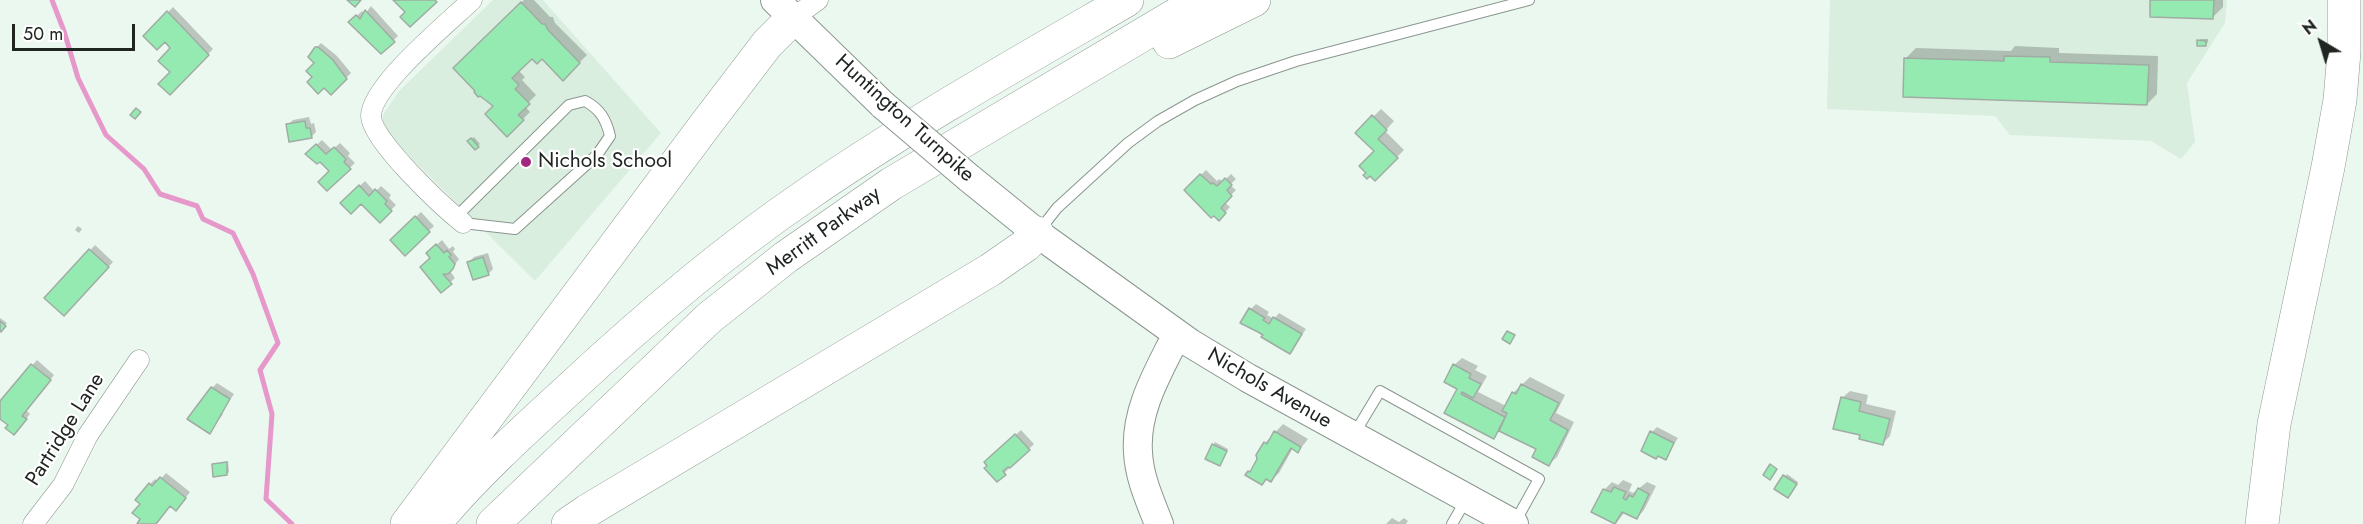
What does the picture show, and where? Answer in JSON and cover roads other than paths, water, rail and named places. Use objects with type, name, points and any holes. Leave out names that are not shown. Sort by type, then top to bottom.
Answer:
[{"type":"highway","points":[[1078,28],[1118,0]]},
{"type":"highway","name":"Merritt Parkway","points":[[435,524],[524,430],[604,356],[718,260],[803,197],[889,140],[1127,0]]},
{"type":"highway","name":"Merritt Parkway","points":[[493,524],[709,318],[786,257],[891,184],[1201,0]]},
{"type":"highway","points":[[1027,102],[1094,80],[1254,0]]},
{"type":"highway","points":[[2262,524],[2274,424],[2340,100],[2344,52],[2343,0]]},
{"type":"highway","points":[[2353,0],[2363,84]]},
{"type":"highway","points":[[407,524],[795,6]]},
{"type":"highway","points":[[568,524],[990,270],[1026,245],[1037,233]]},
{"type":"main road","name":"Huntington Turnpike","points":[[795,6],[883,105],[1037,233]]},
{"type":"main road","name":"Nichols Avenue","points":[[1037,233],[1177,334],[1248,378],[1514,524]]},
{"type":"main road","points":[[1159,524],[1144,485],[1138,452],[1140,420],[1148,393],[1177,334]]},
{"type":"street","points":[[459,220],[386,147],[373,129],[371,115],[377,98],[396,73],[472,0]]},
{"type":"street","name":"Partridge Lane","points":[[33,524],[63,485],[88,435],[139,360]]},
{"type":"lane","points":[[1037,233],[1056,208],[1128,143],[1195,100],[1237,81],[1296,61],[1529,0]]},
{"type":"lane","points":[[585,101],[597,107],[607,123],[610,136],[597,154],[515,229],[459,220],[569,105],[585,101]]},
{"type":"lane","points":[[1353,436],[1380,392],[1539,479],[1514,524]]},
{"type":"lane","points":[[1452,524],[1467,497]]},
{"type":"waterway","points":[[52,0],[78,78],[106,135],[144,169],[160,194],[197,206],[203,219],[233,233],[253,274],[278,343],[260,370],[272,414],[266,499],[292,524]]},
{"type":"place","name":"Nichols School","points":[[526,162]]}]
